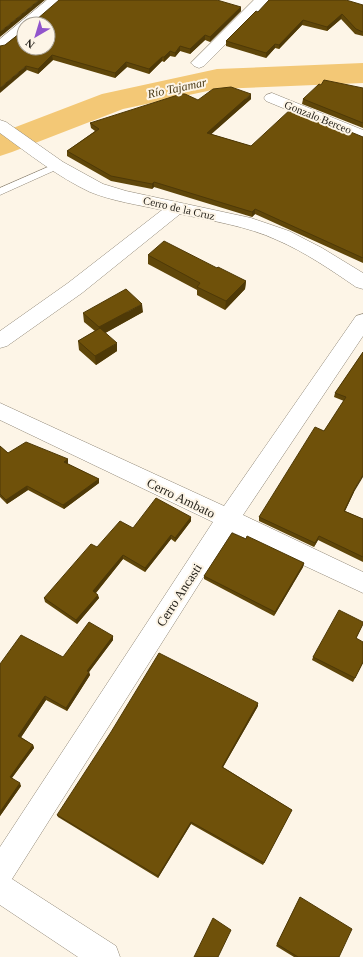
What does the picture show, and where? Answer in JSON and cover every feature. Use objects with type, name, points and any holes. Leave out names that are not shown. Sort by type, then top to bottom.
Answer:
[{"type":"street","points":[[37,16],[56,0]]},
{"type":"street","points":[[199,62],[262,0]]},
{"type":"street","points":[[349,0],[363,4]]},
{"type":"street","points":[[0,46],[16,33]]},
{"type":"street","name":"Gonzalo Berceo","points":[[272,98],[363,136]]},
{"type":"street","name":"Cerro de la Cruz","points":[[0,125],[57,166],[97,188],[124,196],[251,224],[283,235],[316,252],[363,282]]},
{"type":"street","points":[[0,341],[75,288],[176,208]]},
{"type":"street","name":"Cerro Ancasti","points":[[0,872],[228,520],[363,321]]},
{"type":"street","name":"Cerro Ambato","points":[[0,411],[363,583]]},
{"type":"street","points":[[0,888],[105,957]]},
{"type":"lane","points":[[0,192],[57,166]]},
{"type":"building","points":[[0,0],[39,0],[20,16],[16,16],[16,19],[0,32]]},
{"type":"building","points":[[59,0],[217,0],[241,7],[210,37],[205,35],[190,49],[180,46],[175,53],[170,51],[149,69],[126,62],[115,73],[56,56],[56,16],[41,16]]},
{"type":"building","points":[[269,0],[346,0],[363,5],[363,32],[356,29],[342,14],[327,27],[303,20],[279,45],[275,44],[266,53],[226,41]]},
{"type":"building","points":[[16,36],[16,56],[51,56],[38,69],[26,66],[0,88],[0,46],[5,45]]},
{"type":"building","points":[[324,80],[363,88],[363,123],[303,99],[319,84],[321,85]]},
{"type":"building","points":[[231,87],[251,94],[207,133],[251,146],[292,108],[363,137],[363,258],[255,209],[252,212],[154,182],[152,184],[111,176],[67,151],[99,129],[90,123],[181,94],[185,94],[198,100],[213,89]]},
{"type":"building","points":[[164,241],[246,281],[226,301],[197,287],[200,283],[148,255]]},
{"type":"building","points":[[126,289],[142,304],[99,327],[83,313]]},
{"type":"building","points":[[100,328],[117,343],[95,356],[78,341]]},
{"type":"building","points":[[363,352],[363,475],[344,511],[363,519],[363,557],[319,536],[315,543],[259,517],[315,427],[324,431],[346,397],[335,393]]},
{"type":"building","points":[[26,442],[68,459],[64,462],[99,479],[63,505],[27,486],[6,500],[0,494],[0,446],[8,453]]},
{"type":"building","points":[[156,498],[191,517],[175,538],[171,535],[145,568],[123,555],[93,591],[98,595],[76,620],[44,598],[91,544],[97,547],[120,521],[133,528]]},
{"type":"building","points":[[232,533],[246,539],[247,536],[304,563],[275,612],[204,576]]},
{"type":"building","points":[[339,610],[363,622],[356,638],[363,642],[363,662],[355,678],[313,657]]},
{"type":"building","points":[[89,622],[113,636],[87,671],[89,672],[66,708],[45,696],[18,736],[33,745],[10,777],[20,783],[0,812],[0,664],[21,635],[63,657]]},
{"type":"building","points":[[159,653],[258,703],[222,767],[292,810],[264,863],[191,822],[158,876],[57,815],[111,732]]},
{"type":"building","points":[[300,897],[352,929],[339,957],[298,957],[277,944]]},
{"type":"building","points":[[213,918],[231,930],[218,957],[194,957]]},
{"type":"waterway","name":"Río Tajamar","points":[[0,145],[114,101],[217,79],[363,73]]}]
